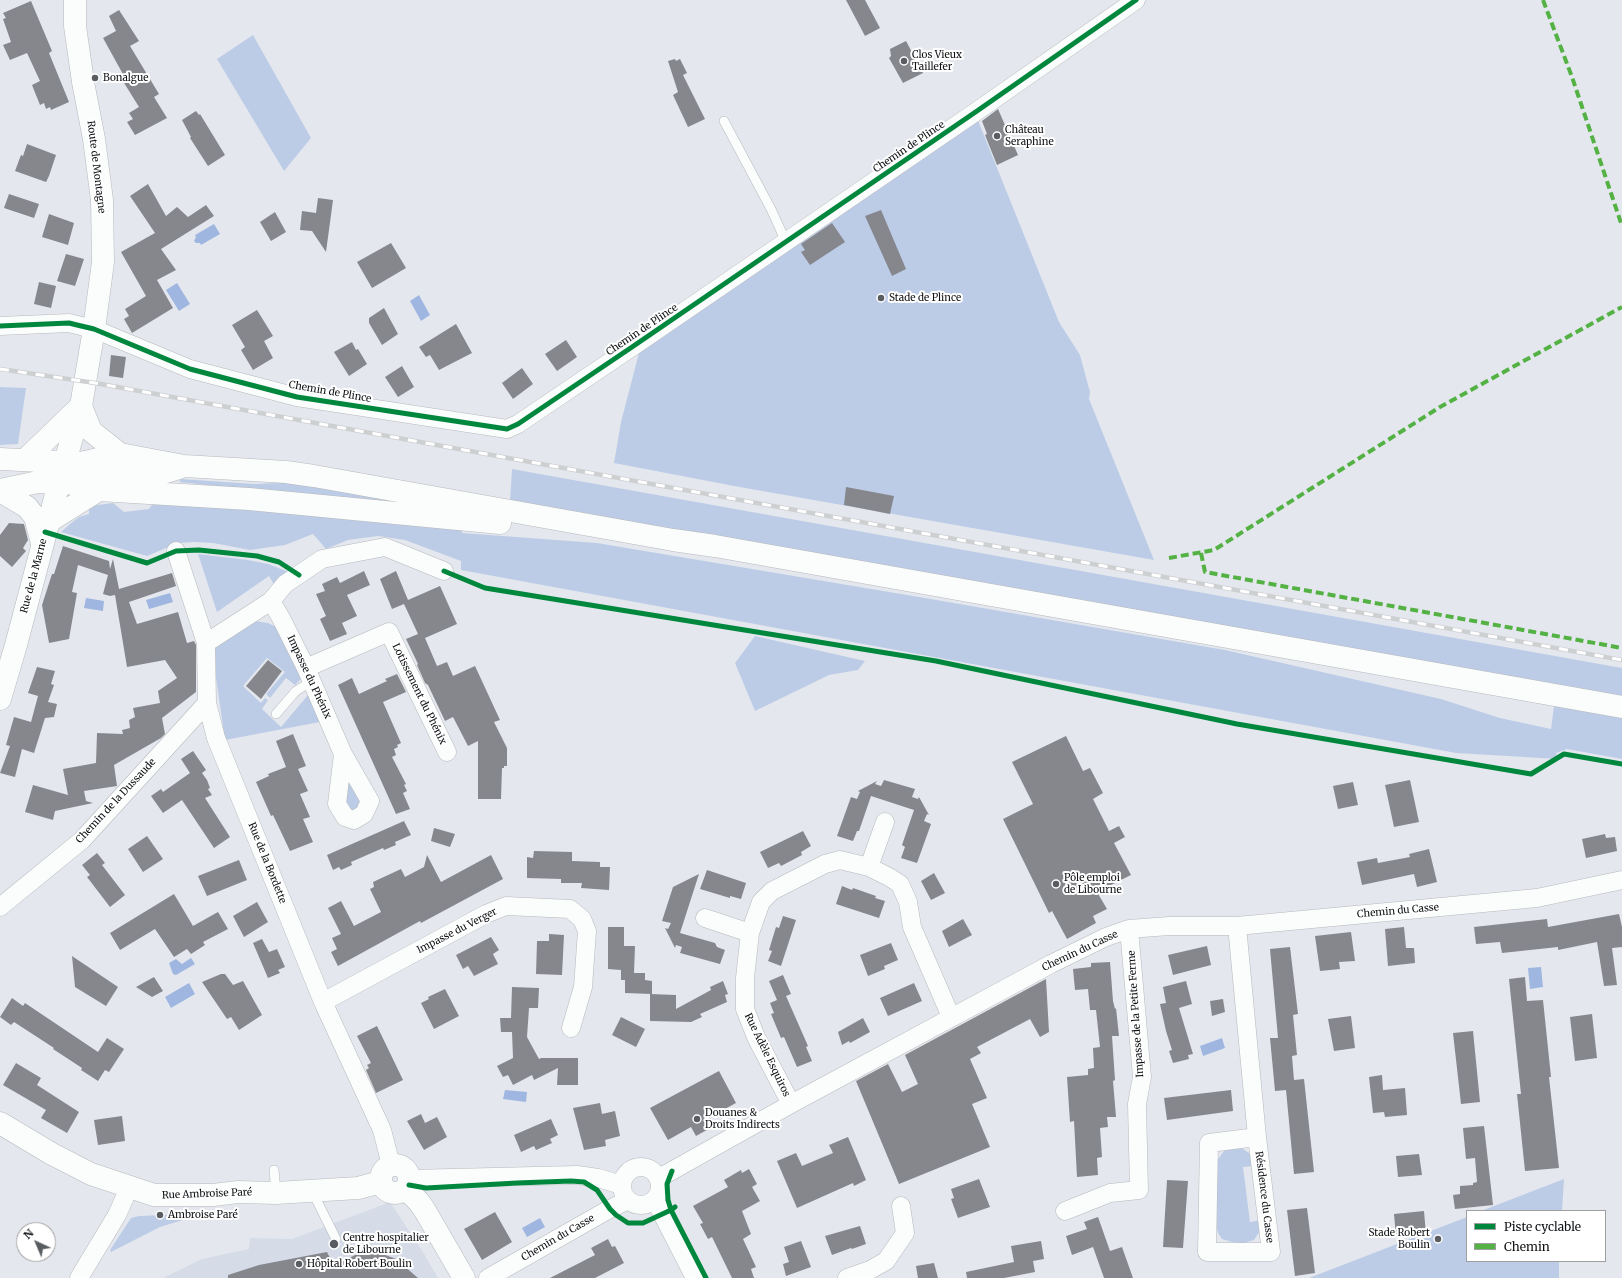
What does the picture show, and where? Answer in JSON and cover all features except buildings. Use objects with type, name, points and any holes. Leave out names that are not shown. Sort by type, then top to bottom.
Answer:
[{"type":"main road","name":"Route de Montagne","points":[[75,0],[75,26],[83,82],[94,139],[102,200],[102,262],[94,328],[81,406]]},
{"type":"main road","points":[[25,460],[81,406],[91,431],[120,454]]},
{"type":"main road","name":"Rue de la Marne","points":[[0,700],[16,645],[58,482],[81,406]]},
{"type":"main road","points":[[0,459],[91,462],[120,454],[184,466],[286,472],[314,476],[1622,707]]},
{"type":"main road","points":[[0,476],[47,472],[65,462]]},
{"type":"main road","points":[[58,482],[82,473],[153,476],[184,466]]},
{"type":"main road","points":[[0,490],[38,482],[58,482],[77,484],[99,490],[248,499],[361,508],[673,540]]},
{"type":"main road","points":[[0,490],[27,507],[36,517],[42,543]]},
{"type":"main road","points":[[48,522],[99,490]]},
{"type":"main road","name":"Rue Ambroise Paré","points":[[0,1123],[74,1166],[91,1174],[129,1188],[154,1195],[213,1195],[238,1192],[276,1193],[358,1188],[386,1174]]},
{"type":"main road","points":[[386,1174],[385,1189],[392,1193],[400,1192],[407,1184],[424,1209],[464,1278]]},
{"type":"street","name":"Chemin de Plince","points":[[0,326],[69,323],[94,328],[190,369],[297,397],[514,430],[518,424],[579,385],[1136,0]]},
{"type":"street","points":[[206,643],[271,601],[285,584],[322,559],[385,547],[444,571]]},
{"type":"street","name":"Rue de la Bordette","points":[[176,551],[206,643],[207,703],[216,738],[323,1002],[382,1130],[386,1174]]},
{"type":"street","name":"Impasse du Phénix","points":[[271,601],[309,674],[343,754]]},
{"type":"street","name":"Lotissement du Phénix","points":[[309,674],[389,632],[447,752]]},
{"type":"street","name":"Chemin de la Dussaude","points":[[0,907],[82,840],[207,703]]},
{"type":"street","points":[[869,867],[885,822]]},
{"type":"street","name":"Rue Adèle Esquiros","points":[[790,1104],[756,1037],[745,1008],[744,978],[750,933],[761,902],[772,891],[825,864],[840,860],[869,867],[900,884],[908,902],[912,927],[951,1017]]},
{"type":"street","name":"Chemin du Casse","points":[[659,1178],[790,1104],[951,1017],[1099,940],[1129,929],[1169,926],[1237,926],[1537,898],[1622,880]]},
{"type":"street","name":"Impasse du Verger","points":[[323,1002],[486,914],[506,906],[570,909],[582,919],[587,931],[583,987],[571,1028]]},
{"type":"street","points":[[705,918],[750,933]]},
{"type":"street","name":"Résidence du Casse","points":[[1237,926],[1257,1137],[1271,1252],[1207,1252],[1209,1143],[1257,1137]]},
{"type":"street","name":"Impasse de la Petite Ferme","points":[[1065,1211],[1110,1193],[1139,1190],[1137,1104],[1142,1077],[1129,929]]},
{"type":"street","points":[[407,1184],[577,1175],[598,1178],[625,1193],[639,1205],[646,1205],[655,1200],[660,1188],[659,1178],[650,1168],[637,1167],[626,1173],[625,1193]]},
{"type":"street","points":[[80,1278],[117,1215],[129,1188]]},
{"type":"street","name":"Chemin du Casse","points":[[488,1278],[606,1211],[625,1193]]},
{"type":"street","points":[[655,1200],[695,1278]]},
{"type":"street","points":[[847,1278],[870,1270],[886,1261],[905,1233],[901,1206]]},
{"type":"lane","points":[[724,121],[771,209],[786,242]]},
{"type":"lane","points":[[276,714],[309,674]]},
{"type":"lane","points":[[274,1170],[276,1193]]},
{"type":"lane","points":[[312,1190],[336,1239]]},
{"type":"shaded area","points":[[253,35],[311,138],[284,171],[217,59]]},
{"type":"shaded area","name":"Stade de Plince","points":[[977,118],[1059,322],[1080,355],[1090,392],[1089,399],[1154,560],[734,486],[614,463],[621,422],[640,349]]},
{"type":"shaded area","points":[[214,224],[220,234],[201,245],[200,243],[196,243],[194,241],[196,237],[195,235]]},
{"type":"shaded area","points":[[177,283],[190,304],[179,311],[166,290]]},
{"type":"shaded area","points":[[419,295],[430,315],[421,321],[410,301]]},
{"type":"shaded area","points":[[0,387],[26,388],[18,444],[0,445]]},
{"type":"shaded area","points":[[512,469],[1622,668],[1622,700],[510,502]]},
{"type":"shaded area","points":[[181,479],[254,484],[304,482],[468,513],[179,482]]},
{"type":"shaded area","points":[[156,499],[463,526],[462,533],[597,543],[1225,650],[1441,699],[1500,718],[1551,729],[1554,706],[1622,718],[1622,759],[1567,749],[1556,753],[1558,759],[1456,753],[461,570],[461,561],[405,540],[378,536],[348,540],[326,549],[313,534],[285,545],[250,550],[213,543],[178,543],[147,556],[61,532],[79,517],[89,514],[89,506],[113,503],[124,512],[149,509]]},
{"type":"shaded area","points":[[198,554],[268,564],[294,574],[276,588],[269,576],[217,612]]},
{"type":"shaded area","points":[[170,593],[173,602],[149,609],[146,600]]},
{"type":"shaded area","points":[[86,598],[104,601],[103,611],[84,608]]},
{"type":"shaded area","points":[[255,621],[268,623],[278,628],[301,679],[295,685],[286,678],[270,698],[266,694],[285,672],[267,658],[243,686],[261,703],[265,698],[268,700],[262,709],[281,727],[308,695],[320,722],[225,740],[212,650]]},
{"type":"shaded area","points":[[755,636],[865,661],[858,670],[829,675],[755,711],[735,663]]},
{"type":"shaded area","points":[[350,777],[363,802],[354,814],[345,807],[345,779]]},
{"type":"shaded area","points":[[191,958],[195,964],[176,975],[173,974],[169,963],[176,959],[182,964]]},
{"type":"shaded area","points":[[1541,967],[1543,987],[1530,989],[1528,968]]},
{"type":"shaded area","points":[[189,983],[195,994],[171,1008],[165,997]]},
{"type":"shaded area","points":[[1222,1038],[1225,1048],[1203,1056],[1200,1046]]},
{"type":"shaded area","points":[[505,1090],[527,1092],[526,1102],[503,1099]]},
{"type":"shaded area","points":[[1233,1147],[1243,1149],[1253,1156],[1254,1166],[1243,1167],[1250,1222],[1261,1220],[1260,1231],[1254,1240],[1244,1243],[1222,1239],[1216,1226],[1216,1162],[1224,1151]]},
{"type":"shaded area","points":[[1564,1179],[1562,1210],[1484,1210]]},
{"type":"shaded area","name":"Centre hospitalier de Libourne","points":[[390,1202],[423,1252],[438,1278],[163,1278],[202,1259],[249,1249],[250,1238],[292,1239]]},
{"type":"shaded area","points":[[211,1213],[211,1215],[186,1219],[160,1227],[111,1252],[110,1250],[131,1218],[139,1216]]},
{"type":"shaded area","name":"Stade Robert Boulin","points":[[1466,1217],[1466,1262],[1559,1262],[1559,1278],[1309,1278]]},
{"type":"shaded area","points":[[540,1218],[545,1227],[527,1237],[522,1228]]},
{"type":"railway","points":[[0,369],[95,383],[1622,660]]},
{"type":"marked path","points":[[1543,0],[1572,77],[1622,226]]},
{"type":"marked path","points":[[1169,558],[1214,550],[1440,407],[1622,307]]},
{"type":"marked path","points":[[1201,553],[1205,572],[1622,648]]},
{"type":"cycle path","points":[[0,326],[69,323],[94,329],[190,369],[297,397],[507,429],[518,424],[635,345],[977,111],[1136,0]]},
{"type":"cycle path","points":[[45,532],[147,563],[176,551],[199,550],[257,556],[279,562],[299,575]]},
{"type":"cycle path","points":[[444,571],[485,588],[936,661],[1237,724],[1531,774],[1564,754],[1622,764]]},
{"type":"cycle path","points":[[409,1185],[426,1188],[517,1183],[584,1182],[597,1190],[616,1215],[628,1223],[643,1223],[671,1210],[668,1200],[667,1184],[672,1171]]},
{"type":"cycle path","points":[[675,1207],[671,1210],[706,1278]]},
{"type":"place","name":"Clos Vieux Taillefer","points":[[904,61]]},
{"type":"place","name":"Bonalgue","points":[[95,78]]},
{"type":"place","name":"Château Seraphine","points":[[997,136]]},
{"type":"place","name":"Stade de Plince","points":[[881,298]]},
{"type":"place","name":"Pôle emploi de Libourne","points":[[1056,884]]},
{"type":"place","name":"Douanes & Droits Indirects","points":[[697,1119]]},
{"type":"place","name":"Ambroise Paré","points":[[160,1215]]},
{"type":"place","name":"Stade Robert Boulin","points":[[1438,1239]]},
{"type":"place","name":"Centre hospitalier de Libourne","points":[[334,1244]]},
{"type":"place","name":"Hôpital Robert Boulin","points":[[299,1264]]}]
